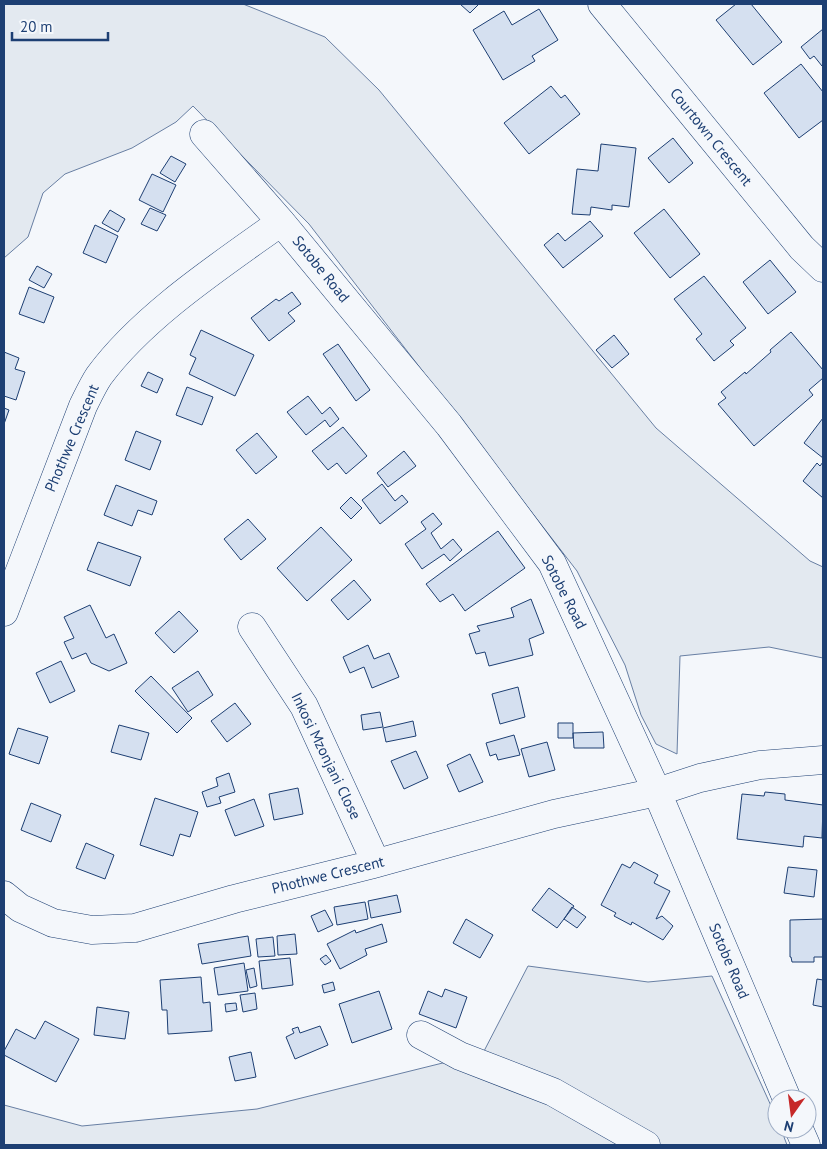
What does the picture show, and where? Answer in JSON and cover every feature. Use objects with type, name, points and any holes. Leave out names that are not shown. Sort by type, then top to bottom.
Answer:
[{"type":"street","name":"Courtown Crescent","points":[[602,4],[802,248],[823,268]]},
{"type":"street","name":"Sotobe Road","points":[[204,134],[281,222],[449,425],[552,563],[657,792],[783,1089]]},
{"type":"street","name":"Phothwe Crescent","points":[[4,612],[79,415],[98,377],[119,352],[155,316],[281,222]]},
{"type":"street","name":"Inkosi Mzonjani Close","points":[[252,627],[304,706],[376,863]]},
{"type":"street","name":"Phothwe Crescent","points":[[4,895],[20,908],[53,923],[92,930],[135,928],[234,899],[376,863],[554,814],[657,792],[700,778],[760,765],[823,760]]},
{"type":"street","points":[[421,1036],[460,1056],[553,1092],[646,1145]]},
{"type":"shaded area","points":[[4,4],[243,4],[325,37],[379,90],[656,428],[810,561],[823,567],[823,658],[769,647],[680,656],[677,754],[656,744],[641,715],[625,665],[577,571],[309,224],[193,106],[176,122],[132,148],[65,174],[43,193],[28,237],[4,258]]},
{"type":"shaded area","points":[[528,966],[648,982],[712,976],[767,1097],[767,1139],[785,1139],[787,1145],[4,1145],[4,1105],[82,1126],[257,1109],[483,1053]]},
{"type":"building","points":[[460,4],[479,4],[470,13]]},
{"type":"building","points":[[736,4],[751,4],[782,42],[753,65],[716,20]]},
{"type":"building","points":[[539,9],[558,40],[532,56],[535,61],[503,80],[473,30],[504,11],[512,25]]},
{"type":"building","points":[[823,29],[822,66],[814,56],[810,59],[801,47]]},
{"type":"building","points":[[801,64],[823,92],[823,120],[799,138],[764,93]]},
{"type":"building","points":[[551,86],[561,98],[565,95],[580,114],[529,154],[504,123]]},
{"type":"building","points":[[673,138],[693,163],[669,183],[648,158]]},
{"type":"building","points":[[601,144],[636,148],[629,207],[612,205],[612,210],[591,207],[590,215],[572,214],[577,169],[598,171]]},
{"type":"building","points":[[171,156],[186,164],[175,182],[160,173]]},
{"type":"building","points":[[152,174],[176,185],[163,212],[139,200]]},
{"type":"building","points":[[150,208],[166,215],[157,231],[141,224]]},
{"type":"building","points":[[664,209],[700,254],[670,278],[634,233]]},
{"type":"building","points":[[110,210],[125,219],[118,232],[102,223]]},
{"type":"building","points":[[590,221],[603,236],[563,268],[544,245],[558,233],[565,241]]},
{"type":"building","points":[[95,225],[118,236],[106,263],[83,253]]},
{"type":"building","points":[[770,260],[796,292],[768,314],[743,282]]},
{"type":"building","points":[[37,266],[52,274],[44,288],[29,280]]},
{"type":"building","points":[[704,276],[746,328],[730,341],[734,345],[714,361],[696,339],[702,334],[674,299]]},
{"type":"building","points":[[29,287],[54,297],[44,323],[19,314]]},
{"type":"building","points":[[292,292],[301,304],[288,313],[295,321],[269,341],[251,318],[276,299],[279,301]]},
{"type":"building","points":[[201,330],[254,355],[235,396],[189,374],[196,358],[190,355]]},
{"type":"building","points":[[791,332],[823,370],[823,378],[809,390],[813,395],[754,446],[718,404],[726,398],[721,392],[745,372],[746,374]]},
{"type":"building","points":[[614,335],[629,354],[612,368],[596,350]]},
{"type":"building","points":[[338,344],[370,390],[356,401],[323,354]]},
{"type":"building","points":[[4,352],[19,358],[15,369],[25,372],[16,400],[4,396]]},
{"type":"building","points":[[148,372],[163,379],[157,393],[141,386]]},
{"type":"building","points":[[187,387],[213,397],[202,425],[176,415]]},
{"type":"building","points":[[308,396],[322,414],[330,407],[339,419],[330,427],[325,420],[306,435],[287,412]]},
{"type":"building","points":[[4,408],[9,410],[4,424]]},
{"type":"building","points":[[823,418],[823,458],[804,443]]},
{"type":"building","points":[[343,427],[367,456],[346,474],[337,463],[328,470],[312,451]]},
{"type":"building","points":[[136,431],[161,441],[150,470],[125,460]]},
{"type":"building","points":[[257,433],[277,457],[256,474],[236,450]]},
{"type":"building","points":[[404,451],[416,466],[388,487],[377,473]]},
{"type":"building","points":[[823,462],[823,498],[803,481],[817,463],[820,466]]},
{"type":"building","points":[[382,484],[395,501],[402,495],[408,502],[380,524],[362,500]]},
{"type":"building","points":[[116,485],[157,501],[152,515],[138,510],[132,526],[104,515]]},
{"type":"building","points":[[351,497],[362,508],[351,519],[340,508]]},
{"type":"building","points":[[433,513],[442,524],[431,533],[441,549],[453,539],[462,550],[450,561],[444,554],[422,569],[405,544],[426,529],[421,522]]},
{"type":"building","points":[[248,519],[266,539],[241,560],[224,539]]},
{"type":"building","points":[[321,527],[352,560],[307,601],[277,568]]},
{"type":"building","points":[[498,531],[525,568],[465,611],[453,594],[440,602],[426,584]]},
{"type":"building","points":[[98,542],[141,557],[130,586],[87,570]]},
{"type":"building","points":[[354,580],[371,600],[348,620],[331,600]]},
{"type":"building","points":[[531,599],[544,633],[529,639],[533,655],[489,666],[485,652],[476,654],[469,634],[480,631],[477,626],[514,617],[511,608]]},
{"type":"building","points":[[90,605],[106,638],[114,634],[127,663],[109,671],[91,663],[86,653],[72,659],[64,642],[74,638],[64,617]]},
{"type":"building","points":[[179,611],[198,631],[174,653],[155,633]]},
{"type":"building","points":[[368,645],[374,659],[389,653],[399,677],[372,688],[364,667],[350,673],[343,657]]},
{"type":"building","points":[[61,661],[75,691],[50,703],[36,673]]},
{"type":"building","points":[[198,671],[213,695],[188,712],[172,688]]},
{"type":"building","points":[[151,676],[192,718],[177,733],[135,691]]},
{"type":"building","points":[[518,687],[525,717],[500,724],[492,694]]},
{"type":"building","points":[[235,703],[251,724],[227,742],[211,721]]},
{"type":"building","points":[[380,712],[383,727],[363,730],[361,715]]},
{"type":"building","points":[[413,721],[416,736],[386,742],[383,728]]},
{"type":"building","points":[[558,723],[573,723],[573,738],[558,738]]},
{"type":"building","points":[[119,725],[149,733],[141,760],[111,752]]},
{"type":"building","points":[[18,728],[48,737],[39,764],[9,754]]},
{"type":"building","points":[[603,732],[604,748],[574,748],[573,733]]},
{"type":"building","points":[[514,735],[520,755],[498,760],[496,754],[490,756],[486,743]]},
{"type":"building","points":[[547,742],[555,770],[529,777],[521,749]]},
{"type":"building","points":[[416,751],[428,778],[404,789],[391,761]]},
{"type":"building","points":[[470,754],[483,782],[459,792],[447,765]]},
{"type":"building","points":[[229,773],[235,792],[219,797],[221,803],[207,807],[202,792],[218,786],[216,778]]},
{"type":"building","points":[[298,788],[303,814],[274,820],[269,794]]},
{"type":"building","points":[[765,792],[785,794],[785,800],[823,805],[822,838],[804,836],[803,847],[737,839],[742,794],[764,796]]},
{"type":"building","points":[[155,798],[198,812],[190,837],[180,834],[173,856],[140,845]]},
{"type":"building","points":[[254,799],[264,826],[235,836],[225,810]]},
{"type":"building","points":[[31,803],[61,815],[51,842],[21,830]]},
{"type":"building","points":[[86,843],[114,855],[105,879],[76,868]]},
{"type":"building","points":[[634,862],[658,875],[654,883],[670,891],[656,919],[662,916],[673,926],[663,940],[632,922],[631,925],[614,916],[616,913],[601,905],[622,864],[630,868]]},
{"type":"building","points":[[788,867],[817,870],[814,897],[784,893]]},
{"type":"building","points":[[549,888],[574,906],[557,928],[532,910]]},
{"type":"building","points":[[397,895],[401,912],[371,918],[368,901]]},
{"type":"building","points":[[365,902],[368,919],[337,925],[334,907]]},
{"type":"building","points":[[572,907],[586,917],[577,928],[564,919]]},
{"type":"building","points":[[325,910],[333,925],[318,932],[311,916]]},
{"type":"building","points":[[466,919],[493,935],[480,958],[453,943]]},
{"type":"building","points":[[823,919],[823,957],[814,957],[814,962],[792,962],[790,957],[790,920]]},
{"type":"building","points":[[382,924],[387,942],[365,949],[367,955],[340,969],[327,944],[355,930],[356,933]]},
{"type":"building","points":[[295,934],[297,954],[278,955],[277,936]]},
{"type":"building","points":[[248,936],[251,956],[202,964],[198,944]]},
{"type":"building","points":[[273,937],[275,956],[258,957],[256,939]]},
{"type":"building","points":[[326,955],[331,961],[325,965],[320,959]]},
{"type":"building","points":[[290,958],[293,985],[262,989],[259,961]]},
{"type":"building","points":[[244,963],[248,991],[218,995],[214,968]]},
{"type":"building","points":[[254,968],[257,986],[250,988],[246,970]]},
{"type":"building","points":[[201,977],[203,1003],[210,1002],[212,1031],[168,1034],[167,1010],[162,1010],[160,980]]},
{"type":"building","points":[[817,979],[823,980],[823,1007],[813,1005]]},
{"type":"building","points":[[333,982],[335,990],[324,993],[322,985]]},
{"type":"building","points":[[445,989],[467,997],[456,1028],[419,1014],[428,991],[442,997]]},
{"type":"building","points":[[379,991],[392,1029],[352,1043],[339,1004]]},
{"type":"building","points":[[255,993],[257,1009],[243,1012],[240,995]]},
{"type":"building","points":[[236,1003],[237,1010],[226,1012],[225,1004]]},
{"type":"building","points":[[97,1007],[129,1012],[125,1039],[94,1035]]},
{"type":"building","points":[[45,1021],[79,1039],[56,1082],[4,1055],[4,1051],[16,1029],[35,1039]]},
{"type":"building","points":[[320,1026],[328,1045],[295,1059],[286,1037],[294,1033],[292,1029],[298,1027],[300,1033]]},
{"type":"building","points":[[251,1052],[256,1077],[235,1081],[229,1057]]}]
